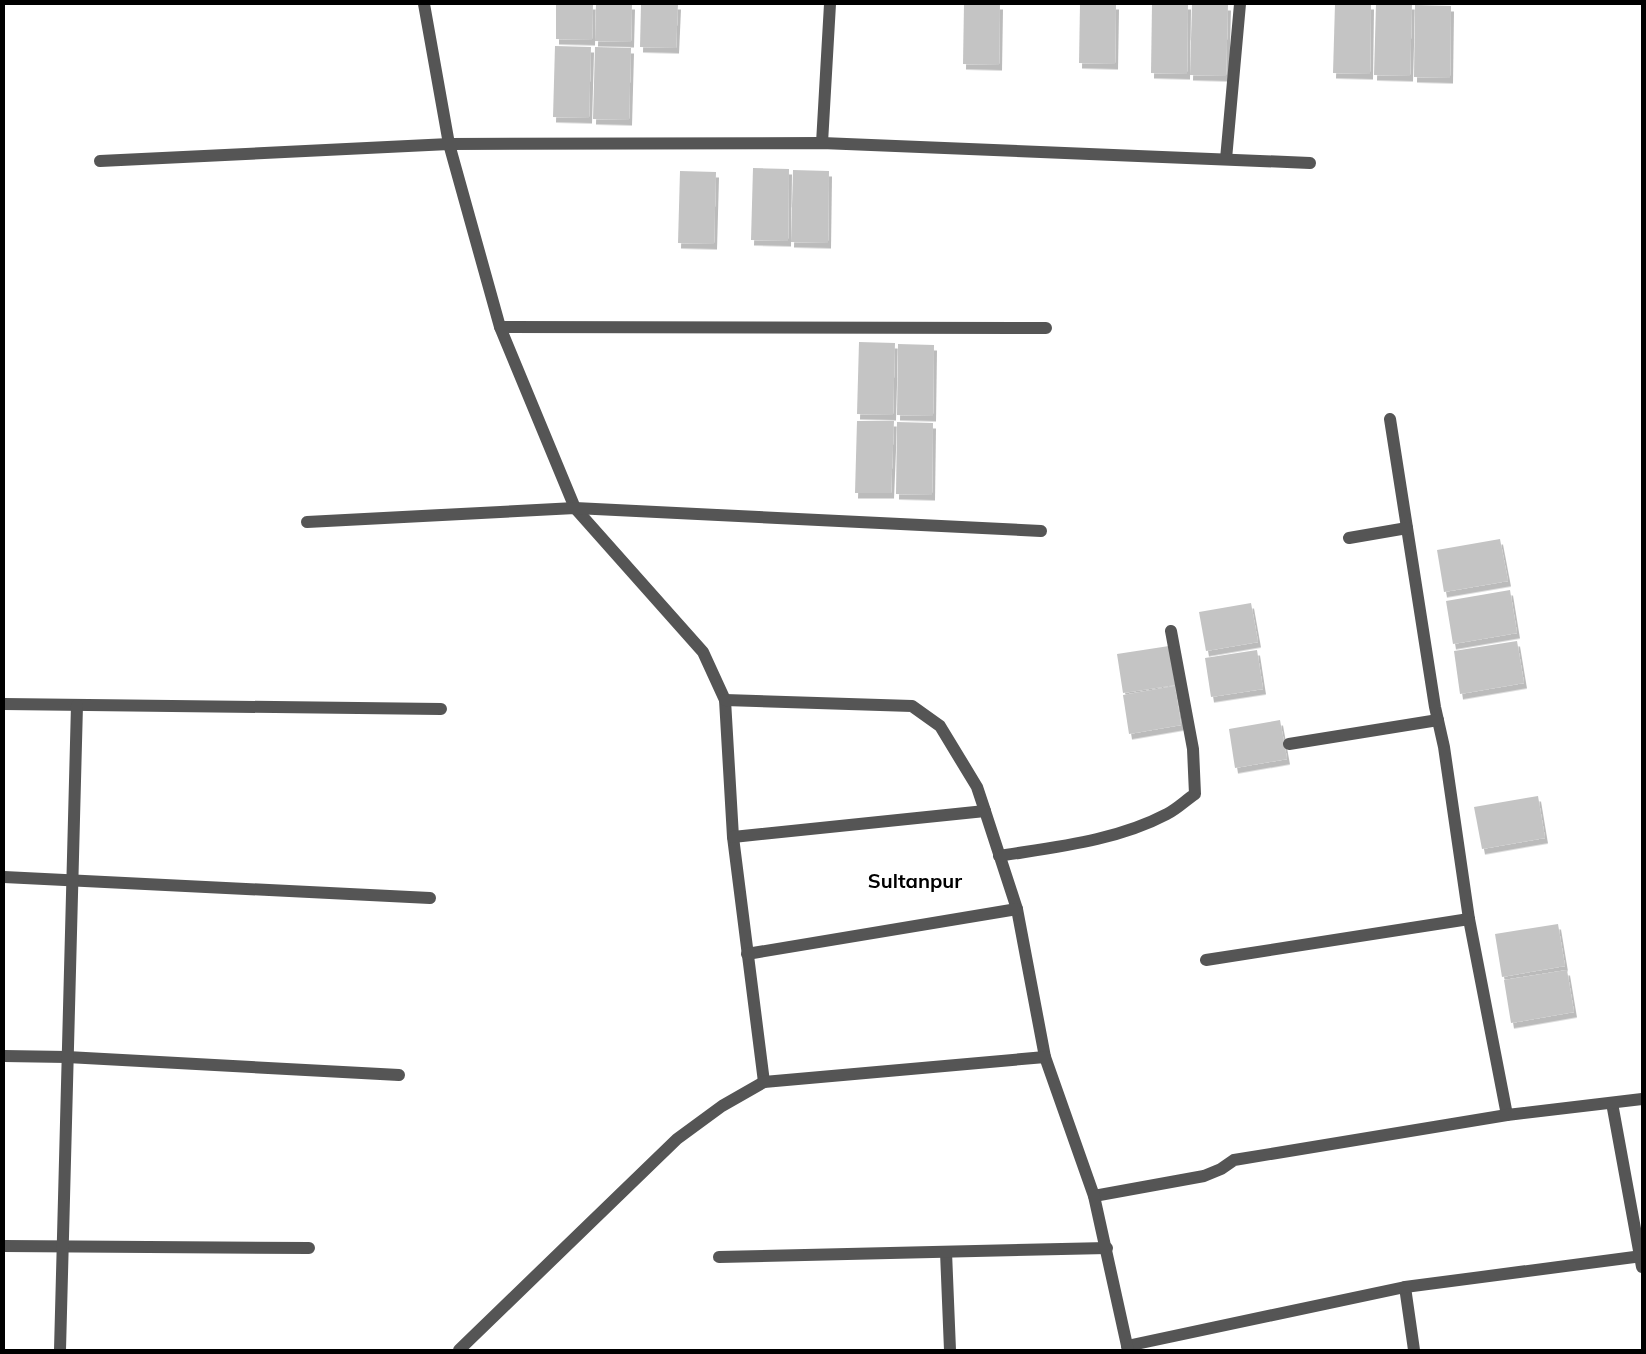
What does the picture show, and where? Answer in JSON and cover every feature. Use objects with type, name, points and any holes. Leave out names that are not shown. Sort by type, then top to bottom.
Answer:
[{"type":"street","points":[[424,4],[449,144],[500,327],[575,508],[703,652],[725,700],[733,837],[764,1082]]},
{"type":"street","points":[[822,143],[830,4]]},
{"type":"street","points":[[1226,159],[1240,4]]},
{"type":"street","points":[[100,161],[449,144],[822,143],[1310,163]]},
{"type":"street","points":[[500,327],[1046,328]]},
{"type":"street","points":[[1390,419],[1438,720],[1444,747],[1470,919],[1507,1115]]},
{"type":"street","points":[[307,522],[575,508],[1041,531]]},
{"type":"street","points":[[1349,538],[1407,528]]},
{"type":"street","points":[[999,856],[1084,842],[1131,828],[1167,814],[1195,794],[1193,749],[1171,631]]},
{"type":"street","points":[[725,700],[912,706],[940,726],[977,787],[1017,909],[1045,1057],[1094,1196],[1128,1348],[1405,1287],[1642,1260],[1612,1103]]},
{"type":"street","points":[[4,704],[441,709]]},
{"type":"street","points":[[60,1350],[77,705]]},
{"type":"street","points":[[1290,744],[1438,720]]},
{"type":"street","points":[[733,837],[985,811]]},
{"type":"street","points":[[4,877],[72,878],[430,898]]},
{"type":"street","points":[[747,954],[1017,909]]},
{"type":"street","points":[[1206,960],[1470,919]]},
{"type":"street","points":[[4,1056],[67,1057],[399,1075]]},
{"type":"street","points":[[459,1350],[677,1139],[722,1106],[764,1082],[1045,1057]]},
{"type":"street","points":[[1094,1196],[1204,1176],[1221,1169],[1234,1160],[1507,1115],[1642,1099]]},
{"type":"street","points":[[4,1246],[309,1248]]},
{"type":"street","points":[[719,1258],[1107,1248]]},
{"type":"street","points":[[946,1252],[950,1350]]},
{"type":"street","points":[[1405,1287],[1414,1350]]},
{"type":"building","points":[[556,4],[593,4],[592,40],[556,39]]},
{"type":"building","points":[[596,4],[632,4],[631,42],[595,41]]},
{"type":"building","points":[[641,4],[678,4],[676,48],[640,47]]},
{"type":"building","points":[[964,4],[1000,4],[999,65],[963,64]]},
{"type":"building","points":[[1080,4],[1116,4],[1115,64],[1079,63]]},
{"type":"building","points":[[1152,4],[1188,4],[1187,74],[1151,73]]},
{"type":"building","points":[[1192,4],[1228,5],[1226,76],[1190,75]]},
{"type":"building","points":[[1335,4],[1371,4],[1370,74],[1333,73]]},
{"type":"building","points":[[1376,4],[1412,4],[1410,76],[1374,75]]},
{"type":"building","points":[[1415,5],[1451,6],[1450,78],[1414,77]]},
{"type":"building","points":[[555,46],[591,47],[589,118],[553,117]]},
{"type":"building","points":[[595,47],[631,48],[629,120],[593,119]]},
{"type":"building","points":[[753,168],[789,169],[788,241],[751,240]]},
{"type":"building","points":[[793,170],[829,171],[828,243],[791,242]]},
{"type":"building","points":[[680,171],[716,172],[714,244],[678,243]]},
{"type":"building","points":[[859,342],[895,343],[893,415],[857,414]]},
{"type":"building","points":[[898,344],[934,345],[933,416],[897,415]]},
{"type":"building","points":[[857,421],[894,421],[891,493],[855,493]]},
{"type":"building","points":[[897,422],[933,423],[932,495],[896,494]]},
{"type":"building","points":[[1500,539],[1508,581],[1444,592],[1437,550]]},
{"type":"building","points":[[1510,590],[1517,633],[1453,644],[1446,601]]},
{"type":"building","points":[[1251,603],[1258,642],[1206,651],[1199,612]]},
{"type":"building","points":[[1517,641],[1524,683],[1460,694],[1454,651]]},
{"type":"building","points":[[1169,646],[1175,685],[1123,693],[1117,654]]},
{"type":"building","points":[[1257,650],[1263,689],[1211,697],[1205,658]]},
{"type":"building","points":[[1175,686],[1181,725],[1129,734],[1123,695]]},
{"type":"building","points":[[1280,720],[1287,759],[1235,768],[1229,729]]},
{"type":"building","points":[[1538,796],[1545,838],[1482,849],[1474,807]]},
{"type":"building","points":[[1558,924],[1565,966],[1502,977],[1495,934]]},
{"type":"building","points":[[1567,970],[1574,1012],[1511,1023],[1504,980]]},
{"type":"district","name":"Sultanpur","points":[[915,880]]}]
